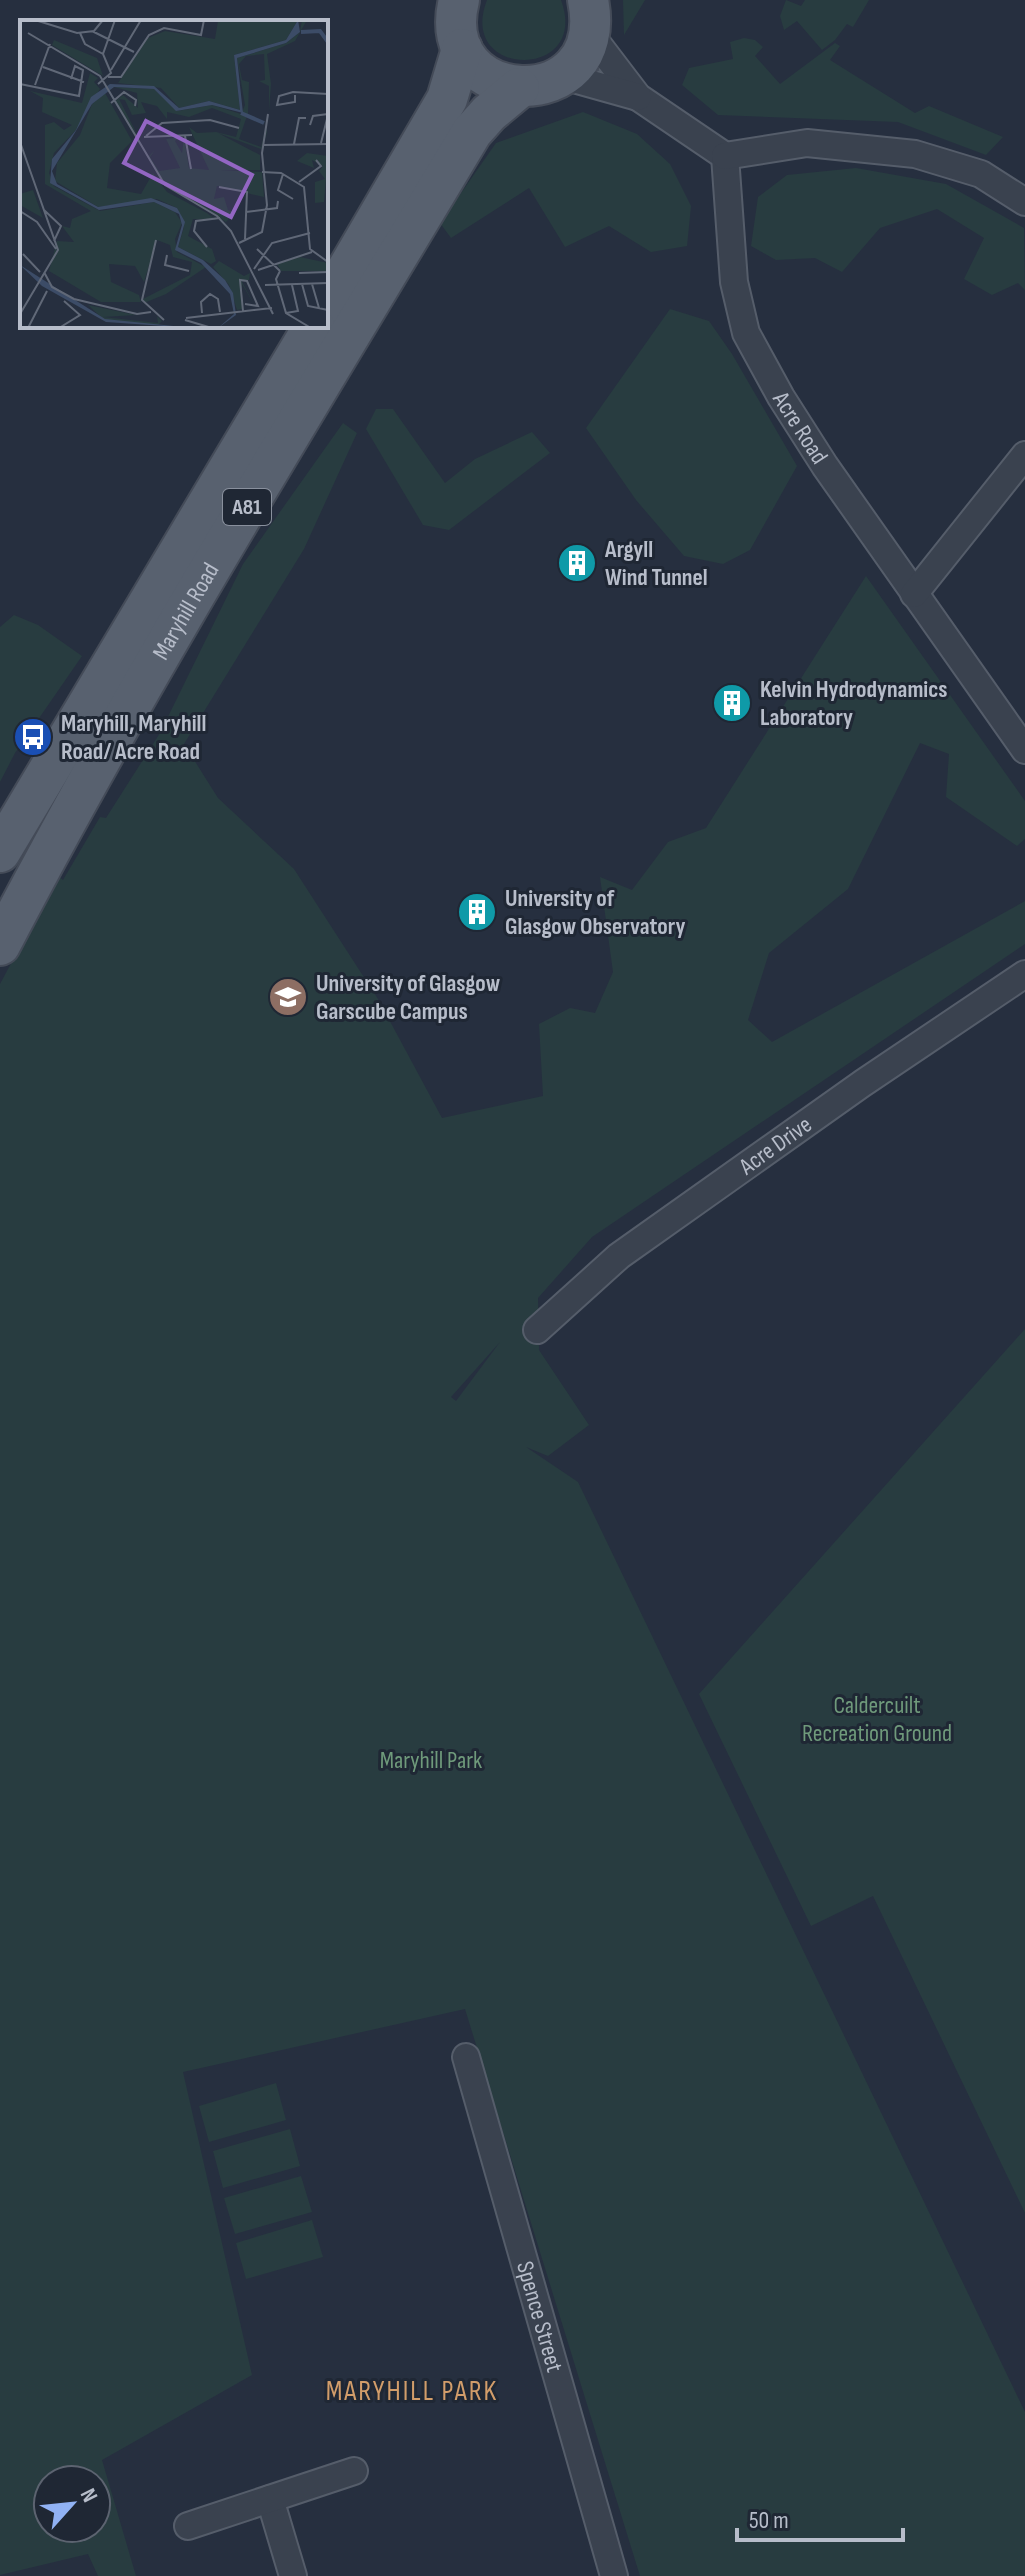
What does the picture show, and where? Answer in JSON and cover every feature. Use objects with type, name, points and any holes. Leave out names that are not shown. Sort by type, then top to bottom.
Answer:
[{"type":"main road","points":[[459,0],[457,31],[462,49],[476,69],[496,82],[519,88]]},
{"type":"main road","points":[[563,76],[585,50],[589,17]]},
{"type":"main road","points":[[328,303],[447,99],[462,49]]},
{"type":"main road","name":"A81","points":[[519,88],[549,83],[563,76]]},
{"type":"main road","name":"Maryhill Road","points":[[0,945],[45,858],[229,536],[472,132],[519,88]]},
{"type":"main road","name":"Maryhill Road","points":[[0,852],[313,328]]},
{"type":"street","points":[[589,17],[638,97]]},
{"type":"street","points":[[563,76],[638,97],[725,156],[807,143],[915,154],[981,174],[1025,202]]},
{"type":"street","name":"Acre Road","points":[[725,156],[734,282],[746,333],[781,397],[914,594],[1025,750]]},
{"type":"street","points":[[914,594],[1025,455]]},
{"type":"street","name":"Acre Drive","points":[[537,1330],[619,1256],[863,1083],[1025,974]]},
{"type":"street","name":"Spence Street","points":[[466,2057],[614,2576]]},
{"type":"street","points":[[188,2526],[354,2471]]},
{"type":"street","points":[[270,2499],[293,2576]]},
{"type":"green space","points":[[487,0],[561,0],[565,26],[558,45],[543,56],[524,60],[505,56],[490,45],[483,26]]},
{"type":"green space","points":[[623,0],[645,0],[624,35]]},
{"type":"green space","points":[[786,0],[801,6],[805,0],[869,0],[853,27],[847,24],[835,40],[822,50],[797,21],[784,30],[780,16]]},
{"type":"green space","points":[[744,38],[755,40],[763,47],[755,56],[780,84],[835,43],[840,46],[830,60],[915,113],[929,106],[1003,137],[986,155],[898,122],[718,115],[682,85],[689,68],[733,59],[730,42]]},
{"type":"green space","points":[[583,112],[637,134],[670,164],[691,206],[687,246],[651,252],[609,226],[565,247],[529,188],[451,238],[440,223],[496,143]]},
{"type":"green space","points":[[856,168],[946,184],[1024,228],[1025,290],[1018,283],[992,295],[964,279],[984,238],[937,209],[880,228],[842,272],[815,258],[776,260],[751,246],[758,197],[787,175]]},
{"type":"green space","points":[[670,309],[709,321],[732,354],[797,466],[750,550],[723,564],[684,556],[636,500],[586,428]]},
{"type":"green space","points":[[376,409],[393,409],[445,483],[475,459],[532,432],[550,453],[449,530],[423,525],[366,429]]},
{"type":"green space","name":"Maryhill Park","points":[[343,423],[357,433],[304,549],[184,744],[218,798],[294,869],[378,999],[442,1118],[543,1096],[539,1024],[570,1008],[595,1013],[613,972],[600,877],[632,890],[668,842],[706,828],[866,576],[1025,801],[1025,839],[1017,846],[946,797],[949,754],[920,743],[848,889],[769,953],[748,1020],[772,1042],[1025,901],[1025,944],[592,1237],[538,1298],[539,1350],[589,1425],[548,1456],[526,1447],[578,1482],[1025,2412],[1025,2576],[640,2576],[465,2009],[183,2072],[252,2375],[102,2460],[103,2464],[32,2464],[32,2544],[112,2544],[112,2494],[136,2576],[98,2576],[88,2554],[0,2575],[0,984],[58,876],[63,880],[100,817],[106,818],[160,733],[243,564]],"holes":[[[500,1342],[456,1401],[451,1397]]]},
{"type":"green space","points":[[14,615],[38,625],[82,656],[15,753],[0,782],[0,627]]},
{"type":"green space","name":"Caldercuilt Recreation Ground","points":[[1025,1329],[1025,2213],[873,1896],[811,1926],[699,1694]]},
{"type":"green space","points":[[276,2083],[286,2120],[209,2142],[199,2106]]},
{"type":"green space","points":[[290,2129],[300,2166],[223,2188],[213,2151]]},
{"type":"green space","points":[[301,2176],[312,2212],[235,2234],[224,2198]]},
{"type":"green space","points":[[312,2220],[323,2257],[246,2279],[236,2243]]},
{"type":"place","name":"Argyll Wind Tunnel","points":[[577,563]]},
{"type":"place","name":"Kelvin Hydrodynamics Laboratory","points":[[732,703]]},
{"type":"place","name":"Maryhill, Maryhill Road/ Acre Road","points":[[33,737]]},
{"type":"place","name":"University of Glasgow Observatory","points":[[477,912]]},
{"type":"place","name":"University of Glasgow Garscube Campus","points":[[288,997]]},
{"type":"district","name":"MARYHILL PARK","points":[[412,2391]]}]
